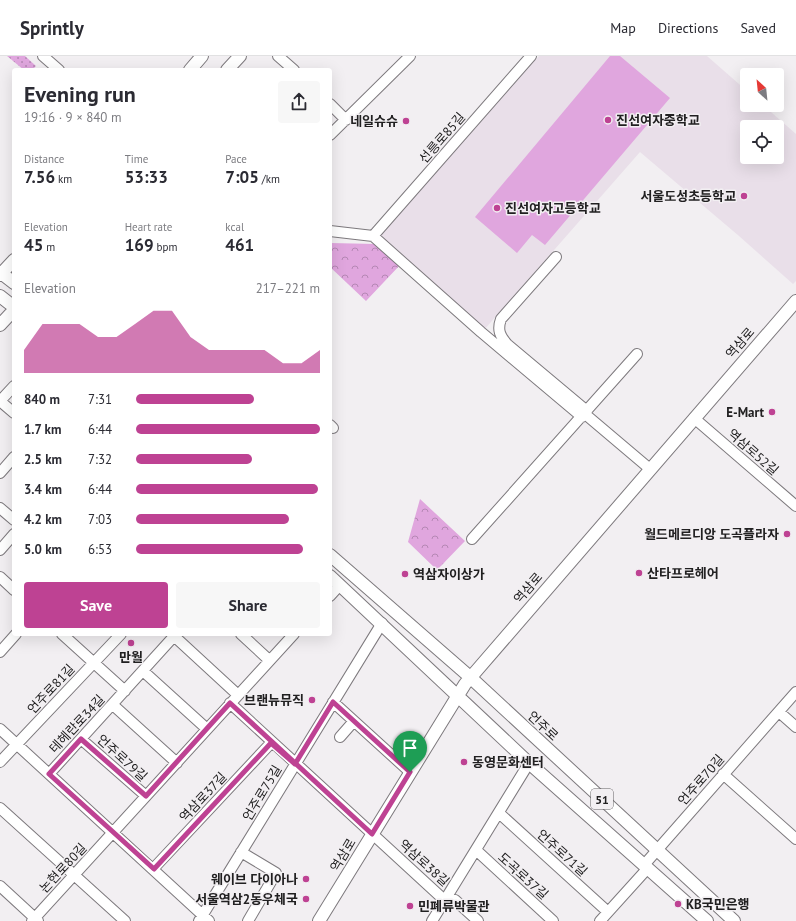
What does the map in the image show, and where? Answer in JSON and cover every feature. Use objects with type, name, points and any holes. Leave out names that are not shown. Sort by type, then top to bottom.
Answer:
[{"type":"main road","points":[[192,68],[202,56]]},
{"type":"main road","points":[[229,68],[240,56]]},
{"type":"main road","points":[[12,262],[0,273],[12,282]]},
{"type":"main road","points":[[0,296],[12,306]]},
{"type":"main road","name":"역삼로","points":[[319,921],[458,694],[470,677],[796,300]]},
{"type":"main road","points":[[0,325],[12,310]]},
{"type":"main road","name":"언주로","points":[[332,557],[470,677],[734,921]]},
{"type":"main road","name":"51","points":[[332,578],[458,694],[530,763],[707,921]]},
{"type":"street","points":[[278,56],[292,68]]},
{"type":"street","points":[[332,133],[410,56]]},
{"type":"street","name":"선릉로85길","points":[[373,236],[531,56]]},
{"type":"street","points":[[49,58],[57,68]]},
{"type":"street","points":[[332,106],[346,120]]},
{"type":"street","points":[[332,231],[373,236],[481,332],[585,414]]},
{"type":"street","points":[[556,257],[501,319],[499,332],[507,344],[585,414],[650,469]]},
{"type":"street","points":[[472,539],[637,354]]},
{"type":"street","points":[[12,388],[0,401],[12,412]]},
{"type":"street","name":"역삼로52길","points":[[694,418],[796,506]]},
{"type":"street","points":[[0,473],[12,459]]},
{"type":"street","points":[[0,508],[12,518]]},
{"type":"street","points":[[0,550],[12,536]]},
{"type":"street","points":[[0,577],[12,588]]},
{"type":"street","points":[[332,594],[340,585]]},
{"type":"street","name":"언주로75길","points":[[203,919],[241,852],[382,623]]},
{"type":"street","points":[[0,652],[14,636]]},
{"type":"street","points":[[64,636],[125,691]]},
{"type":"street","name":"언주로81길","points":[[0,762],[119,636]]},
{"type":"street","name":"테헤란로34길","points":[[49,774],[174,636]]},
{"type":"street","points":[[176,636],[238,695]]},
{"type":"street","points":[[243,636],[269,660]]},
{"type":"street","name":"언주로79길","points":[[113,832],[292,636]]},
{"type":"street","points":[[143,670],[207,729]]},
{"type":"street","name":"언주로70길","points":[[600,921],[646,867],[657,850],[796,692]]},
{"type":"street","points":[[333,702],[410,772]]},
{"type":"street","points":[[230,703],[271,743],[372,834]]},
{"type":"street","points":[[113,705],[176,763]]},
{"type":"street","points":[[779,712],[796,727]]},
{"type":"street","points":[[340,737],[354,721]]},
{"type":"street","name":"테헤란로34길","points":[[0,728],[154,869],[203,919]]},
{"type":"street","name":"언주로79길","points":[[81,739],[146,796]]},
{"type":"street","name":"역삼로37길","points":[[154,869],[271,743]]},
{"type":"street","points":[[432,921],[530,763]]},
{"type":"street","points":[[723,774],[796,839]]},
{"type":"street","points":[[0,808],[125,921]]},
{"type":"street","name":"언주로71길","points":[[499,814],[608,912]]},
{"type":"street","name":"논현로80길","points":[[35,920],[113,832]]},
{"type":"street","name":"역삼로38길","points":[[372,834],[440,897],[447,897],[455,900],[478,921]]},
{"type":"street","name":"도곡로37길","points":[[476,850],[553,921]]},
{"type":"street","points":[[241,852],[276,873],[248,921]]},
{"type":"street","points":[[0,886],[35,920]]},
{"type":"shaded area","points":[[539,56],[707,56],[740,85],[740,112],[771,112],[780,120],[740,120],[740,164],[784,164],[784,123],[796,134],[796,281],[793,284],[640,152],[484,330],[380,235]]},
{"type":"green space","points":[[7,56],[25,56],[36,66],[34,68],[22,68]]},
{"type":"green space","points":[[610,56],[620,56],[670,98],[545,245],[532,235],[517,253],[475,217]]},
{"type":"green space","points":[[332,243],[376,244],[400,265],[366,301],[332,269]]},
{"type":"green space","points":[[420,499],[465,541],[437,570],[408,542]]},
{"type":"place","name":"진선여자중학교","points":[[608,120]]},
{"type":"place","name":"네일슈슈","points":[[406,121]]},
{"type":"place","name":"서울도성초등학교","points":[[744,196]]},
{"type":"place","name":"진선여자고등학교","points":[[497,208]]},
{"type":"place","name":"E-Mart","points":[[772,412]]},
{"type":"place","name":"월드메르디앙 도곡플라자","points":[[787,534]]},
{"type":"place","name":"산타프로헤어","points":[[639,573]]},
{"type":"place","name":"역삼자이상가","points":[[405,574]]},
{"type":"place","name":"만월","points":[[131,643]]},
{"type":"place","name":"브랜뉴뮤직","points":[[312,700]]},
{"type":"place","name":"동영문화센터","points":[[464,762]]},
{"type":"place","name":"웨이브 다이아나","points":[[306,879]]},
{"type":"place","name":"서울역삼2동우체국","points":[[306,899]]},
{"type":"place","name":"KB국민은행","points":[[678,904]]},
{"type":"place","name":"민폐류박물관","points":[[410,906]]},
{"type":"route","points":[[410,772],[333,702],[295,764],[271,743],[154,869],[49,774],[81,739],[146,796],[230,703],[271,743],[372,834],[410,772]]}]
